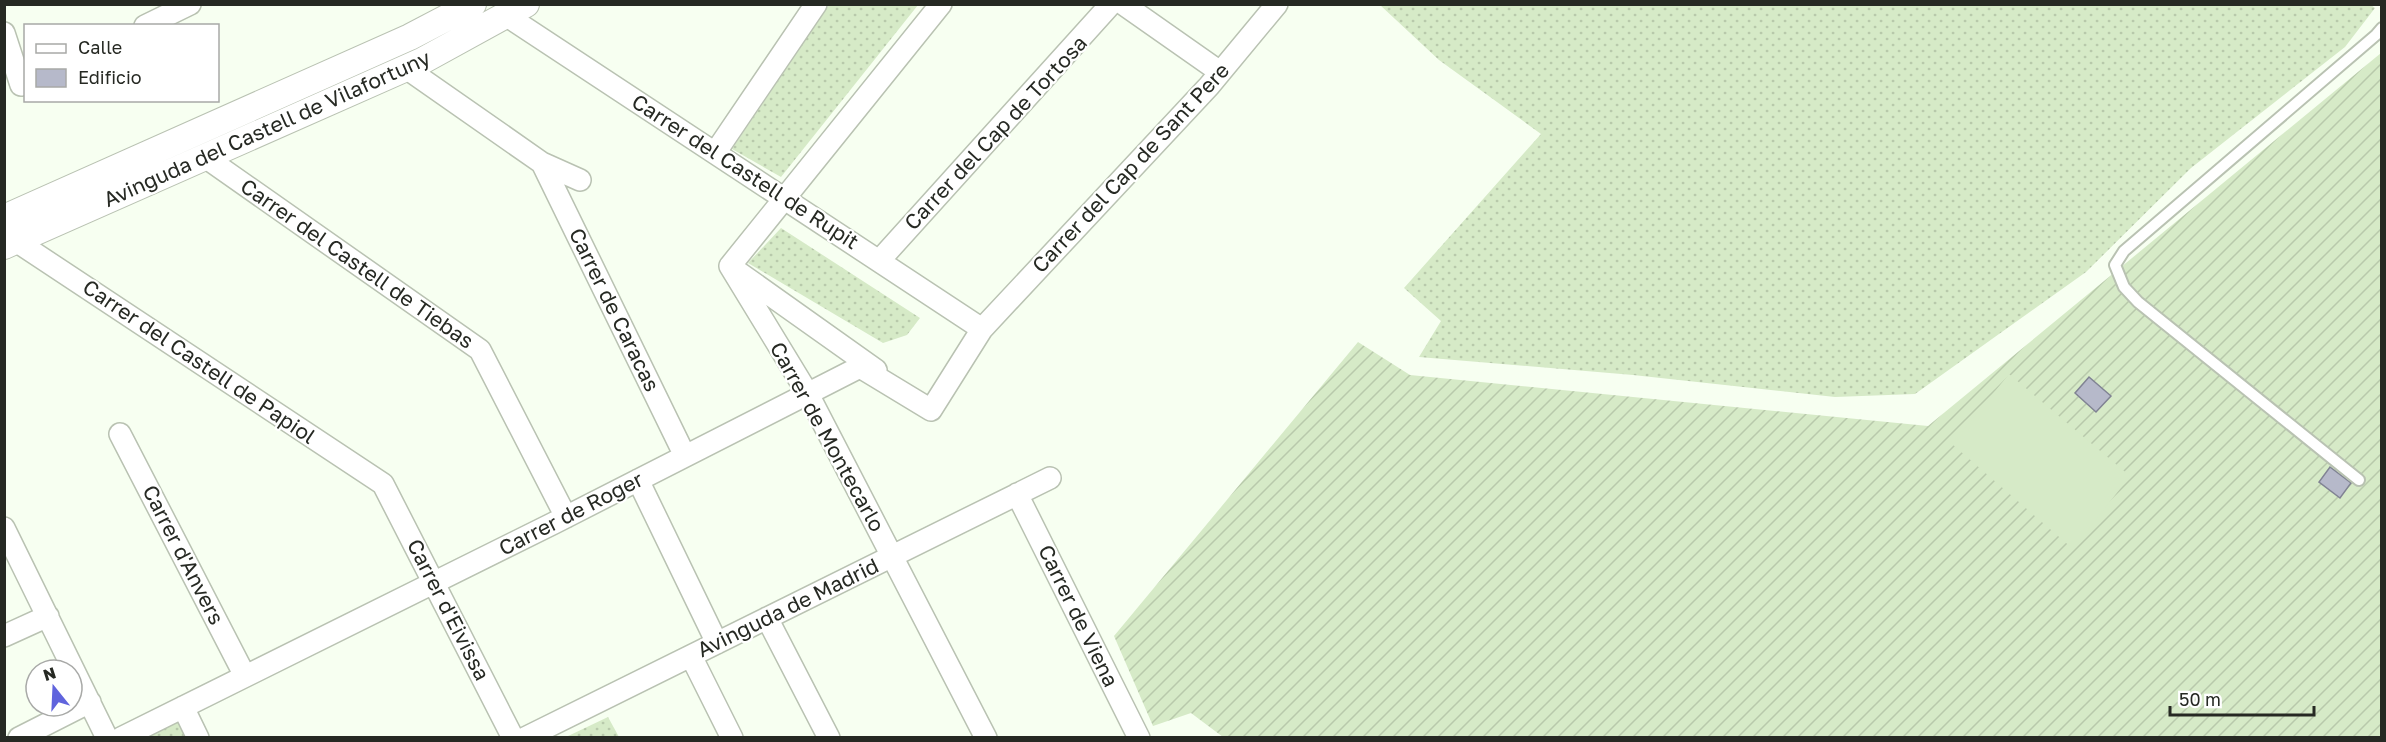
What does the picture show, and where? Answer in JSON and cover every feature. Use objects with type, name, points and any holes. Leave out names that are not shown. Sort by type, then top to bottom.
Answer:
[{"type":"street","points":[[149,24],[190,4]]},
{"type":"street","name":"Avinguda del Castell de Vilafortuny","points":[[4,218],[410,37],[473,4]]},
{"type":"street","points":[[715,153],[816,4]]},
{"type":"street","points":[[941,4],[730,266],[931,410],[982,329]]},
{"type":"street","name":"Carrer del Cap de Tortosa","points":[[879,261],[1112,4]]},
{"type":"street","points":[[1123,4],[1220,72]]},
{"type":"street","name":"Carrer del Cap de Sant Pere","points":[[982,329],[1220,72],[1277,4]]},
{"type":"street","name":"Avinguda del Castell de Vilafortuny","points":[[10,243],[406,68],[517,10]]},
{"type":"street","name":"Carrer del Castell de Rupit","points":[[517,10],[715,153],[982,329]]},
{"type":"street","points":[[4,33],[17,86]]},
{"type":"street","points":[[406,68],[542,163],[580,180]]},
{"type":"street","name":"Carrer del Castell de Tiebas","points":[[205,157],[480,350],[567,517]]},
{"type":"street","name":"Carrer de Caracas","points":[[542,163],[685,456]]},
{"type":"street","name":"Carrer del Castell de Papiol","points":[[10,243],[383,484]]},
{"type":"street","name":"Carrer de Montecarlo","points":[[730,266],[808,394],[986,738]]},
{"type":"street","name":"Carrer de Roger","points":[[121,738],[567,517],[860,367],[931,410]]},
{"type":"street","name":"Carrer d'Anvers","points":[[120,434],[245,676]]},
{"type":"street","name":"Avinguda de Madrid","points":[[525,738],[1050,477]]},
{"type":"street","points":[[638,480],[717,643]]},
{"type":"street","name":"Carrer d'Eivissa","points":[[383,484],[513,738]]},
{"type":"street","name":"Carrer de Viena","points":[[1017,494],[1138,738]]},
{"type":"street","points":[[4,528],[107,738]]},
{"type":"street","points":[[4,636],[48,616]]},
{"type":"street","points":[[767,618],[829,738]]},
{"type":"street","points":[[691,656],[732,738]]},
{"type":"street","points":[[19,738],[90,702]]},
{"type":"street","points":[[183,707],[198,738]]},
{"type":"lane","points":[[2359,480],[2138,302],[2124,287],[2115,266],[2124,251],[2382,28]]},
{"type":"green space","points":[[829,5],[918,5],[781,177],[732,149]]},
{"type":"green space","points":[[1380,5],[2371,5],[2375,8],[2345,47],[2191,168],[2086,272],[1915,394],[1835,397],[1633,375],[1419,357],[1441,321],[1404,288],[1541,134],[1439,60]]},
{"type":"green space","points":[[2381,53],[2381,737],[1223,737],[1191,713],[1153,726],[1114,636],[1358,342],[1410,375],[1928,426]]},
{"type":"green space","points":[[781,228],[920,318],[907,335],[883,343],[748,263]]},
{"type":"green space","points":[[2009,374],[2130,476],[2073,549],[1952,444]]},
{"type":"green space","points":[[608,717],[619,737],[566,737]]},
{"type":"green space","points":[[181,720],[189,738],[146,738]]},
{"type":"building","points":[[2089,377],[2111,396],[2096,412],[2075,393]]},
{"type":"building","points":[[2330,467],[2351,483],[2340,498],[2319,482]]}]
